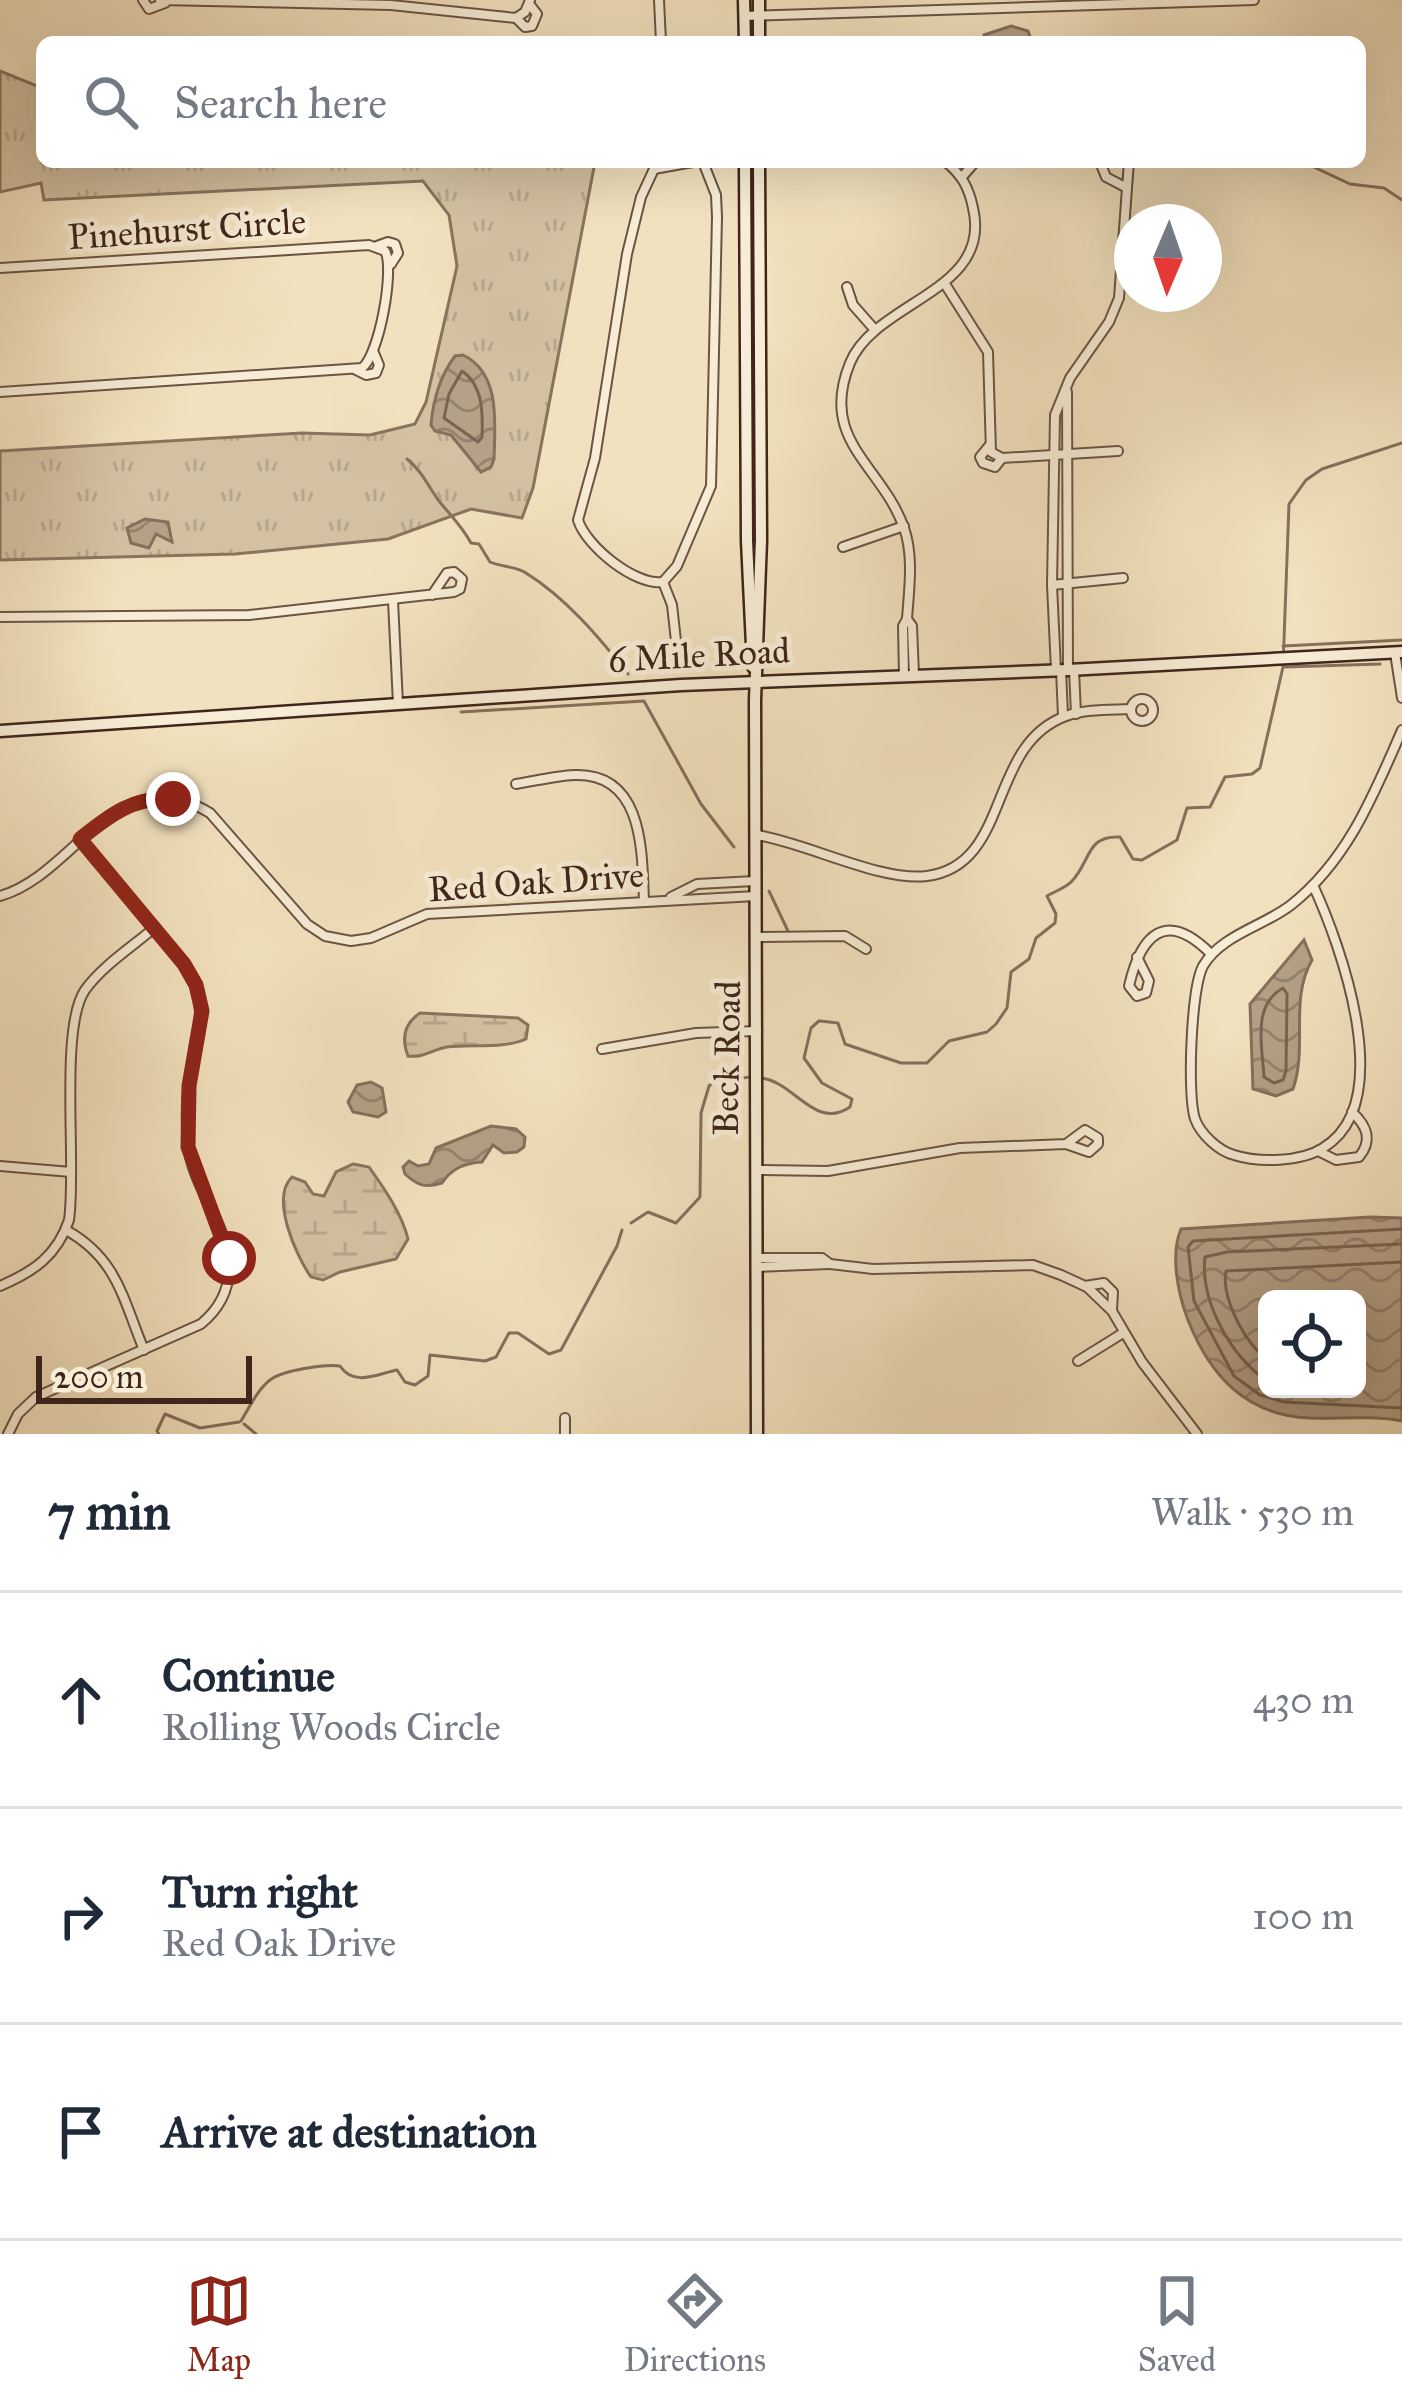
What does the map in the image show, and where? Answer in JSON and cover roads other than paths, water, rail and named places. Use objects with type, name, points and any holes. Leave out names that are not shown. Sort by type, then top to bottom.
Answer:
[{"type":"main road","points":[[744,0],[745,36]]},
{"type":"main road","points":[[759,0],[759,36]]},
{"type":"main road","name":"Beck Road","points":[[745,168],[747,541],[755,682]]},
{"type":"main road","name":"Beck Road","points":[[757,1434],[759,168]]},
{"type":"main road","name":"6 Mile Road","points":[[0,731],[755,682],[1398,652]]},
{"type":"street","points":[[143,0],[149,9],[162,1],[391,5],[516,18],[525,27],[532,26],[537,14],[530,3],[516,18]]},
{"type":"street","points":[[659,0],[661,36]]},
{"type":"street","points":[[744,16],[1254,0]]},
{"type":"street","points":[[652,168],[627,254],[595,458],[578,520],[589,541],[649,583],[663,582],[677,566],[711,486],[717,217],[713,182],[706,168]]},
{"type":"street","points":[[909,675],[902,626],[908,619],[910,556],[904,526],[854,452],[841,391],[853,356],[875,330],[945,284],[973,247],[976,217],[962,177],[952,168]]},
{"type":"street","points":[[962,177],[970,168]]},
{"type":"street","points":[[1102,168],[1106,177],[1127,188]]},
{"type":"street","points":[[1076,714],[1052,586],[1055,415],[1070,378],[1109,322],[1119,298],[1129,168]]},
{"type":"street","name":"Pinehurst Circle","points":[[0,268],[376,245],[386,253],[390,265],[374,353],[368,365],[355,370],[0,392]]},
{"type":"street","points":[[945,284],[988,352],[989,446],[1002,458],[1118,452]]},
{"type":"street","points":[[847,287],[853,305],[875,330]]},
{"type":"street","points":[[1063,717],[1065,406],[1070,378]]},
{"type":"street","points":[[843,547],[904,526]]},
{"type":"street","points":[[1052,586],[1123,578]]},
{"type":"street","points":[[663,582],[672,605],[677,650]]},
{"type":"street","points":[[0,617],[215,616],[432,595]]},
{"type":"street","points":[[393,601],[398,704]]},
{"type":"street","points":[[1398,652],[1402,698]]},
{"type":"street","points":[[757,836],[786,840],[907,876],[949,869],[982,840],[1005,779],[1025,746],[1063,717],[1130,709]]},
{"type":"street","points":[[1313,885],[1333,928],[1352,992],[1358,1057],[1352,1112],[1339,1135],[1303,1157],[1239,1157],[1215,1144],[1196,1121],[1192,1007],[1197,978],[1210,954],[1277,916],[1313,885],[1348,843],[1402,730]]},
{"type":"street","points":[[516,784],[574,775],[597,779],[616,790],[630,805],[640,829],[644,901]]},
{"type":"street","name":"Red Oak Drive","points":[[0,896],[24,886],[113,813],[134,802],[164,799],[193,804],[225,826],[307,924],[325,936],[344,940],[371,938],[427,914],[757,896]]},
{"type":"street","points":[[8,1434],[18,1414],[36,1397],[209,1318],[224,1296],[230,1270],[226,1246],[188,1147],[189,1086],[201,1028],[200,997],[189,971],[80,839]]},
{"type":"street","name":"Red Oak Drive","points":[[666,899],[697,884],[757,881]]},
{"type":"street","points":[[0,1286],[45,1261],[66,1230],[73,1030],[78,1004],[95,979],[154,928]]},
{"type":"street","points":[[1137,957],[1145,941],[1172,931],[1194,937],[1210,954]]},
{"type":"street","points":[[758,937],[845,936],[866,949]]},
{"type":"street","points":[[602,1049],[696,1033],[758,1031]]},
{"type":"street","points":[[1318,1151],[1336,1160],[1359,1157],[1368,1137],[1352,1112]]},
{"type":"street","points":[[756,1170],[827,1171],[959,1148],[1066,1144]]},
{"type":"street","points":[[0,1166],[71,1172]]},
{"type":"street","points":[[66,1230],[105,1259],[144,1350]]},
{"type":"street","points":[[756,1263],[822,1258],[830,1264],[874,1269],[1033,1265],[1084,1286],[1112,1311],[1182,1419],[1197,1434]]},
{"type":"street","points":[[1084,1286],[1104,1283],[1113,1292],[1112,1311]]},
{"type":"street","points":[[1078,1361],[1123,1333]]},
{"type":"street","points":[[565,1434],[566,1418]]},
{"type":"water","points":[[1011,26],[1030,36],[984,36]]},
{"type":"water","points":[[463,355],[484,374],[493,401],[494,459],[481,472],[451,435],[431,425],[445,372],[455,356]]},
{"type":"water","points":[[145,519],[168,522],[172,542],[156,534],[149,548],[131,543],[127,528]]},
{"type":"water","points":[[1304,940],[1312,960],[1301,991],[1297,1073],[1293,1089],[1276,1096],[1253,1089],[1250,1004]]},
{"type":"water","points":[[371,1082],[382,1088],[386,1112],[378,1117],[353,1112],[348,1102],[357,1085]]},
{"type":"water","points":[[491,1126],[516,1129],[525,1137],[524,1147],[504,1153],[493,1145],[482,1162],[459,1167],[436,1185],[422,1185],[405,1174],[403,1167],[409,1161],[418,1166],[429,1164],[436,1148]]},
{"type":"water","points":[[1402,1218],[1402,1421],[1287,1415],[1233,1389],[1207,1359],[1184,1310],[1178,1287],[1181,1229]]},
{"type":"waterway","points":[[1316,168],[1350,184],[1384,188],[1402,200]]},
{"type":"waterway","points":[[820,1021],[838,1023],[845,1044],[901,1063],[927,1063],[949,1041],[987,1032],[1007,1008],[1011,972],[1029,959],[1036,938],[1055,923],[1047,896],[1072,881],[1095,845],[1120,837],[1133,859],[1142,860],[1177,840],[1187,808],[1210,807],[1225,777],[1252,774],[1260,768],[1283,667],[1289,504],[1306,480],[1322,469],[1402,443]]},
{"type":"waterway","points":[[407,459],[490,562],[522,571],[555,594],[628,674]]},
{"type":"waterway","points":[[1283,646],[1402,640]]},
{"type":"waterway","points":[[1285,667],[1380,664]]},
{"type":"waterway","points":[[461,712],[644,701],[701,804],[734,847]]},
{"type":"waterway","points":[[769,891],[788,931]]},
{"type":"waterway","points":[[761,1078],[826,1113],[850,1107],[852,1099],[822,1083],[804,1058],[811,1028],[819,1021]]},
{"type":"waterway","points":[[631,1223],[648,1212],[676,1223],[700,1197],[701,1113],[709,1086],[715,1081],[751,1077]]},
{"type":"waterway","points":[[241,1421],[266,1384],[294,1371],[340,1366],[359,1378],[397,1370],[405,1382],[415,1385],[428,1376],[430,1355],[485,1361],[496,1357],[509,1333],[518,1333],[549,1354],[561,1350],[622,1230]]},
{"type":"waterway","points":[[159,1434],[165,1414],[200,1428],[239,1422]]},
{"type":"waterway","points":[[244,1424],[256,1434]]}]
